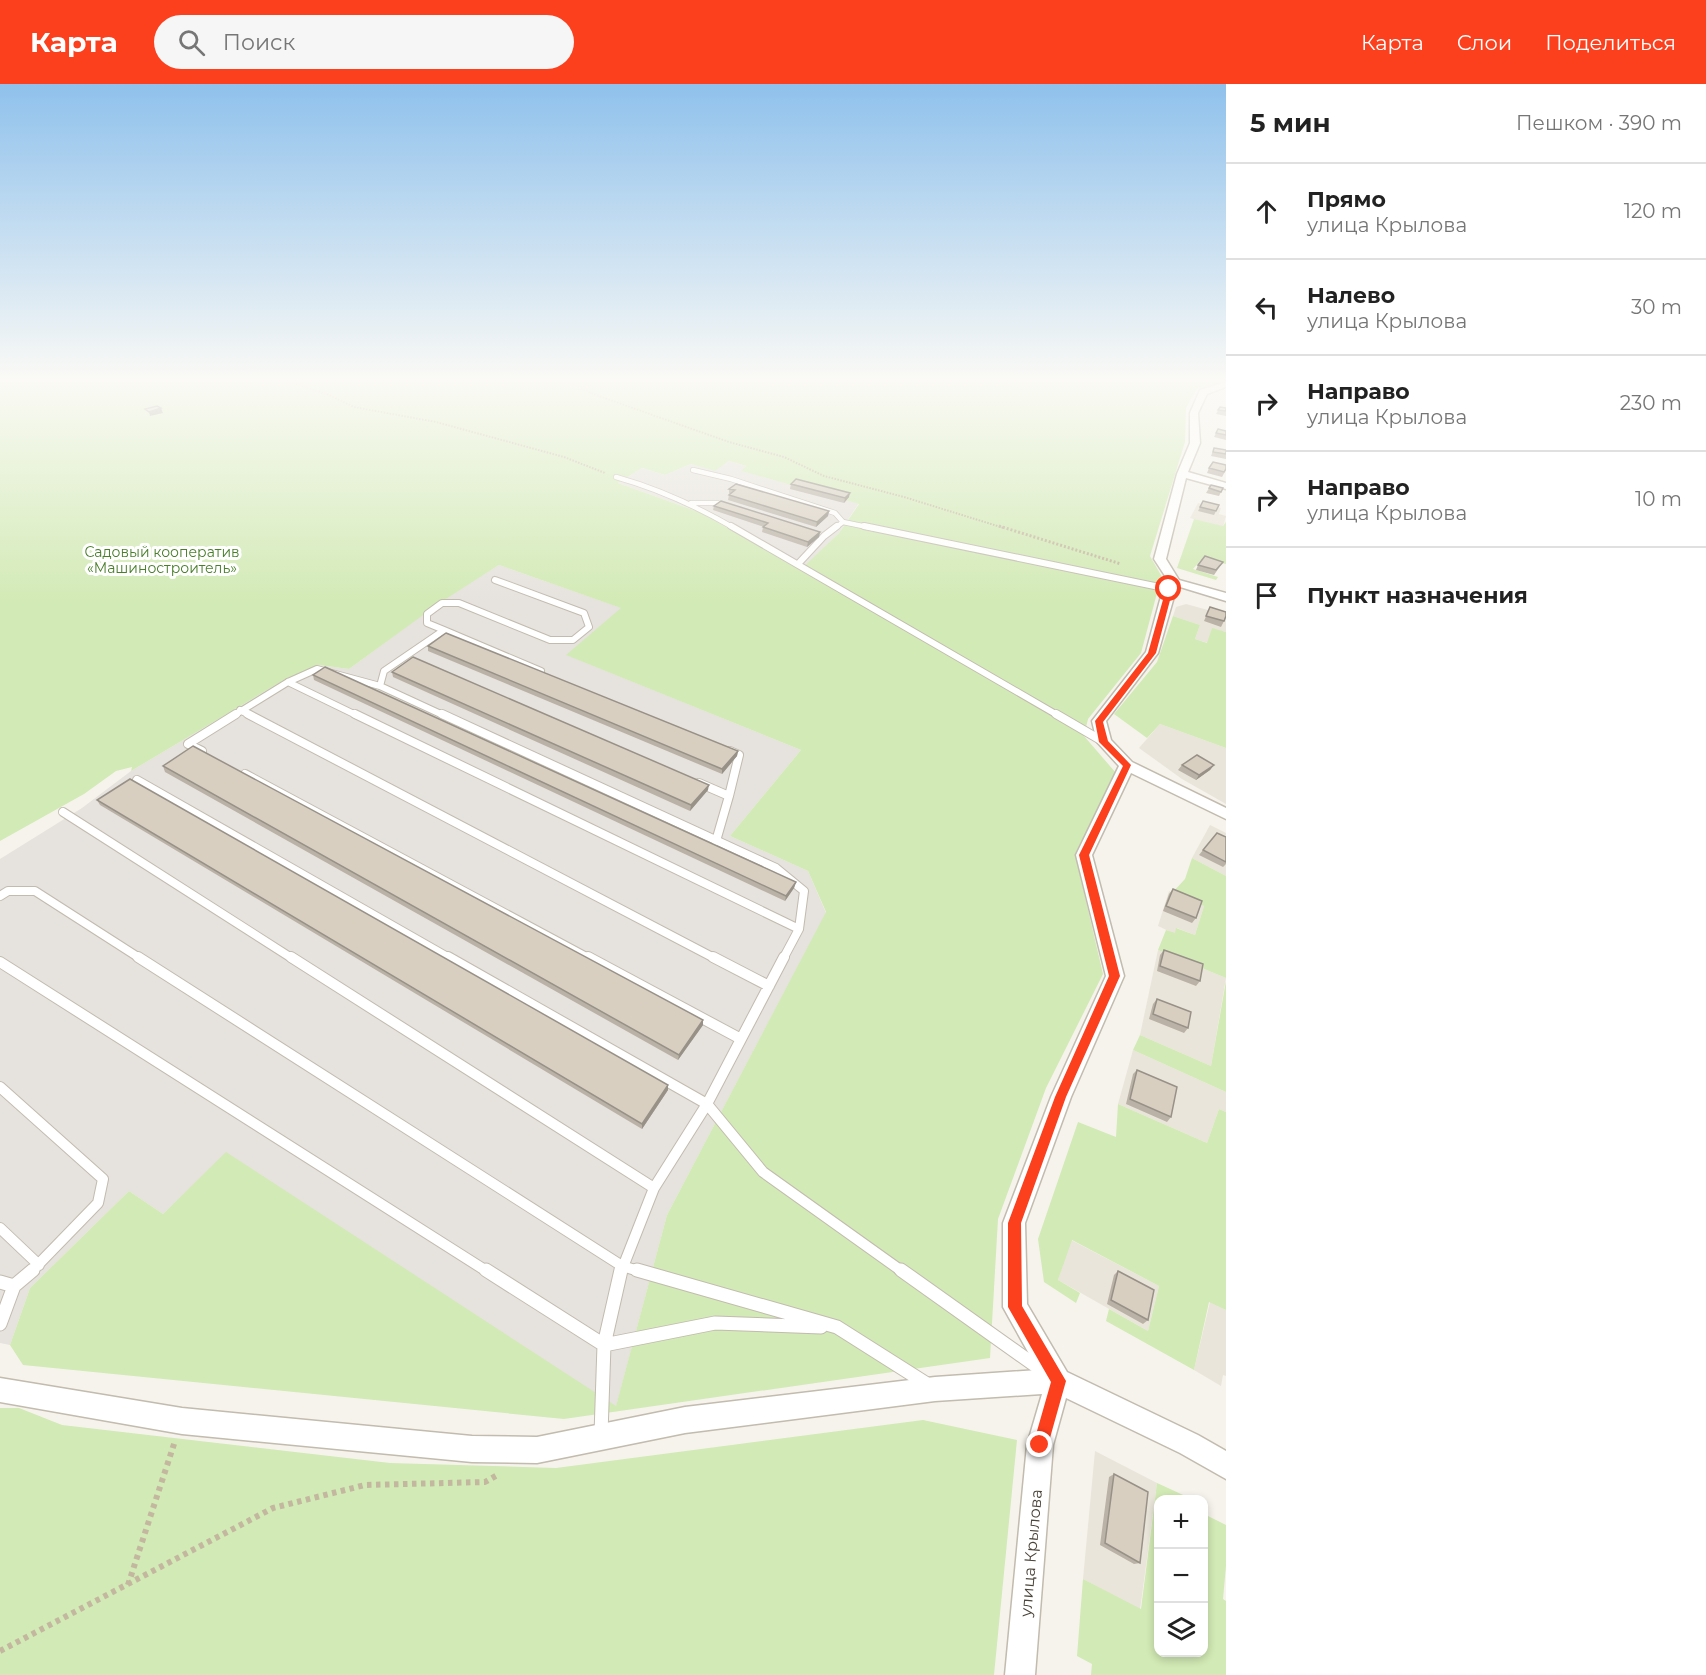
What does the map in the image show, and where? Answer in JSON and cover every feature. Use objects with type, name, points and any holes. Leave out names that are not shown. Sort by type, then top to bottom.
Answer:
[{"type":"street","points":[[1189,456],[1182,474],[1160,559],[1172,585],[1152,653],[1099,721],[1104,742],[1127,765],[1226,814]]},
{"type":"street","points":[[1182,474],[1226,486]]},
{"type":"street","points":[[1172,585],[1226,597]]},
{"type":"street","points":[[1058,1381],[1015,1307],[1014,1223],[1060,1097],[1115,976],[1084,855],[1127,765]]},
{"type":"street","points":[[0,1390],[182,1421],[472,1449],[537,1450],[686,1420],[935,1389],[1058,1381],[1190,1444],[1226,1466]]},
{"type":"street","name":"улица Крылова","points":[[1020,1675],[1040,1445],[1058,1381]]},
{"type":"lane","points":[[693,470],[731,478],[836,513],[843,522],[1172,585]]},
{"type":"lane","points":[[616,477],[652,487],[691,503],[1104,742]]},
{"type":"lane","points":[[691,503],[717,503],[728,506]]},
{"type":"lane","points":[[798,564],[824,536],[843,522]]},
{"type":"lane","points":[[814,533],[824,536]]},
{"type":"lane","points":[[495,580],[584,613],[589,627],[573,640],[550,640],[459,603],[442,603],[428,614],[427,623],[554,676]]},
{"type":"lane","points":[[380,686],[384,671],[444,630]]},
{"type":"lane","points":[[408,655],[418,660]]},
{"type":"lane","points":[[209,755],[188,744],[288,681],[317,669],[380,686],[776,868],[804,891],[799,929],[707,1104],[654,1188],[622,1266],[604,1345],[600,1437]]},
{"type":"lane","points":[[288,681],[799,929]]},
{"type":"lane","points":[[240,710],[769,986]]},
{"type":"lane","points":[[716,841],[739,755],[717,746]]},
{"type":"lane","points":[[240,771],[741,1039]]},
{"type":"lane","points":[[686,777],[729,796]]},
{"type":"lane","points":[[137,780],[707,1104],[763,1172],[1058,1381]]},
{"type":"lane","points":[[63,812],[654,1188]]},
{"type":"lane","points":[[0,896],[8,891],[35,891],[622,1266],[837,1327],[935,1389]]},
{"type":"lane","points":[[0,962],[604,1345],[715,1323],[837,1327]]},
{"type":"lane","points":[[0,1087],[103,1179],[98,1203],[39,1265],[14,1286],[0,1324]]},
{"type":"lane","points":[[0,1228],[39,1265]]},
{"type":"lane","points":[[0,1282],[14,1286]]},
{"type":"path","points":[[558,456],[616,477]]},
{"type":"path","points":[[781,456],[824,476],[904,497],[1130,567]]},
{"type":"path","points":[[128,1586],[182,1421]]},
{"type":"path","points":[[0,1651],[128,1586],[273,1508],[365,1485],[485,1482],[502,1471]]},
{"type":"shaded area","points":[[729,461],[746,466],[742,471],[859,503],[839,533],[801,570],[702,513],[618,483],[642,468],[665,475],[691,464],[715,470]]},
{"type":"shaded area","points":[[1198,503],[1221,508],[1219,514],[1226,516],[1223,527],[1190,518]]},
{"type":"shaded area","points":[[499,565],[622,608],[567,655],[801,750],[730,836],[808,871],[826,913],[667,1215],[616,1407],[226,1153],[163,1214],[129,1191],[30,1288],[10,1345],[0,1343],[0,859],[82,808],[131,771],[284,680],[319,665],[349,669],[441,601]]},
{"type":"shaded area","points":[[1186,604],[1226,615],[1226,632],[1212,629],[1208,643],[1195,639],[1200,625],[1173,616],[1176,607]]},
{"type":"shaded area","points":[[1160,724],[1226,748],[1226,804],[1182,779],[1139,748]]},
{"type":"shaded area","points":[[1210,825],[1226,833],[1226,876],[1192,858]]},
{"type":"shaded area","points":[[1169,891],[1204,906],[1195,935],[1177,928],[1175,934],[1158,926]]},
{"type":"shaded area","points":[[1158,950],[1226,978],[1211,1066],[1140,1035]]},
{"type":"shaded area","points":[[1133,1050],[1226,1092],[1226,1112],[1219,1109],[1207,1143],[1118,1104]]},
{"type":"shaded area","points":[[1071,1240],[1159,1286],[1148,1331],[1058,1280]]},
{"type":"shaded area","points":[[1210,1302],[1226,1310],[1226,1376],[1223,1375],[1221,1386],[1194,1370]]},
{"type":"shaded area","points":[[1095,1451],[1157,1483],[1140,1610],[1083,1579]]},
{"type":"green space","name":"Садовый кооператив «Машиностроитель»","points":[[0,456],[1181,456],[1150,556],[1165,582],[1157,593],[1141,653],[1088,719],[1084,736],[1116,773],[1075,854],[1103,974],[1046,1088],[998,1219],[990,1358],[564,1419],[23,1365],[10,1345],[30,1288],[129,1191],[163,1214],[226,1152],[616,1406],[667,1215],[826,912],[808,871],[730,836],[801,750],[566,655],[621,608],[499,565],[441,602],[349,669],[319,665],[284,680],[131,771],[132,767],[116,771],[84,794],[0,841]],"holes":[[[729,461],[746,466],[741,471],[859,504],[839,533],[800,570],[702,513],[618,483],[642,468],[665,475],[691,464],[715,471]]]},
{"type":"green space","points":[[1194,519],[1223,526],[1226,522],[1226,564],[1201,560],[1193,569],[1218,577],[1216,580],[1177,568]]},
{"type":"green space","points":[[1173,616],[1200,625],[1195,639],[1207,643],[1212,628],[1226,632],[1226,748],[1160,724],[1147,738],[1114,714],[1157,662]]},
{"type":"green space","points":[[1192,858],[1226,876],[1226,978],[1158,950],[1166,930],[1175,933],[1176,928],[1195,935],[1204,906],[1172,893],[1185,879]]},
{"type":"green space","points":[[1226,981],[1226,1092],[1133,1050],[1140,1035],[1211,1066]]},
{"type":"green space","points":[[1118,1104],[1207,1143],[1219,1109],[1226,1112],[1226,1310],[1209,1302],[1194,1370],[1106,1321],[1109,1309],[1148,1331],[1159,1286],[1072,1240],[1058,1280],[1080,1293],[1076,1303],[1044,1282],[1038,1239],[1078,1122],[1116,1137]]},
{"type":"green space","points":[[0,1408],[19,1408],[62,1425],[390,1463],[556,1468],[923,1420],[1017,1440],[994,1675],[0,1675]]},
{"type":"green space","points":[[1157,1483],[1183,1495],[1155,1495]]},
{"type":"green space","points":[[1154,1507],[1154,1657],[1208,1657],[1208,1516],[1226,1525],[1223,1599],[1226,1601],[1226,1675],[1091,1675],[1092,1664],[1077,1656],[1083,1579],[1141,1609]]},
{"type":"building","points":[[1213,462],[1226,465],[1224,472],[1209,468]]},
{"type":"building","points":[[796,479],[850,493],[845,498],[791,484]]},
{"type":"building","points":[[736,484],[829,511],[817,522],[729,495],[735,490],[729,489]]},
{"type":"building","points":[[1211,485],[1223,488],[1221,492],[1209,488]]},
{"type":"building","points":[[721,501],[820,532],[808,542],[763,527],[768,523],[714,506]]},
{"type":"building","points":[[1203,501],[1219,505],[1216,511],[1200,507]]},
{"type":"building","points":[[1205,556],[1223,562],[1216,570],[1198,565]]},
{"type":"building","points":[[1210,607],[1226,612],[1224,621],[1206,616]]},
{"type":"building","points":[[446,633],[738,751],[722,769],[428,646]]},
{"type":"building","points":[[413,657],[709,785],[691,805],[392,672]]},
{"type":"building","points":[[325,667],[796,882],[786,896],[313,675]]},
{"type":"building","points":[[193,746],[703,1020],[679,1055],[163,766]]},
{"type":"building","points":[[1197,755],[1214,765],[1199,775],[1182,765]]},
{"type":"building","points":[[130,779],[668,1085],[642,1124],[97,800]]},
{"type":"building","points":[[1217,833],[1226,837],[1226,862],[1203,850]]},
{"type":"building","points":[[1173,889],[1202,901],[1196,918],[1166,906]]},
{"type":"building","points":[[1164,950],[1203,964],[1200,981],[1160,966]]},
{"type":"building","points":[[1157,999],[1191,1012],[1188,1028],[1153,1014]]},
{"type":"building","points":[[1137,1070],[1177,1087],[1171,1117],[1130,1099]]},
{"type":"building","points":[[1118,1271],[1154,1290],[1148,1320],[1111,1300]]},
{"type":"building","points":[[1114,1474],[1148,1492],[1140,1563],[1105,1543]]},
{"type":"route","points":[[1040,1445],[1058,1381],[1015,1307],[1014,1223],[1060,1097],[1115,976],[1084,855],[1127,765],[1104,742],[1099,721],[1152,653],[1169,589]]}]
